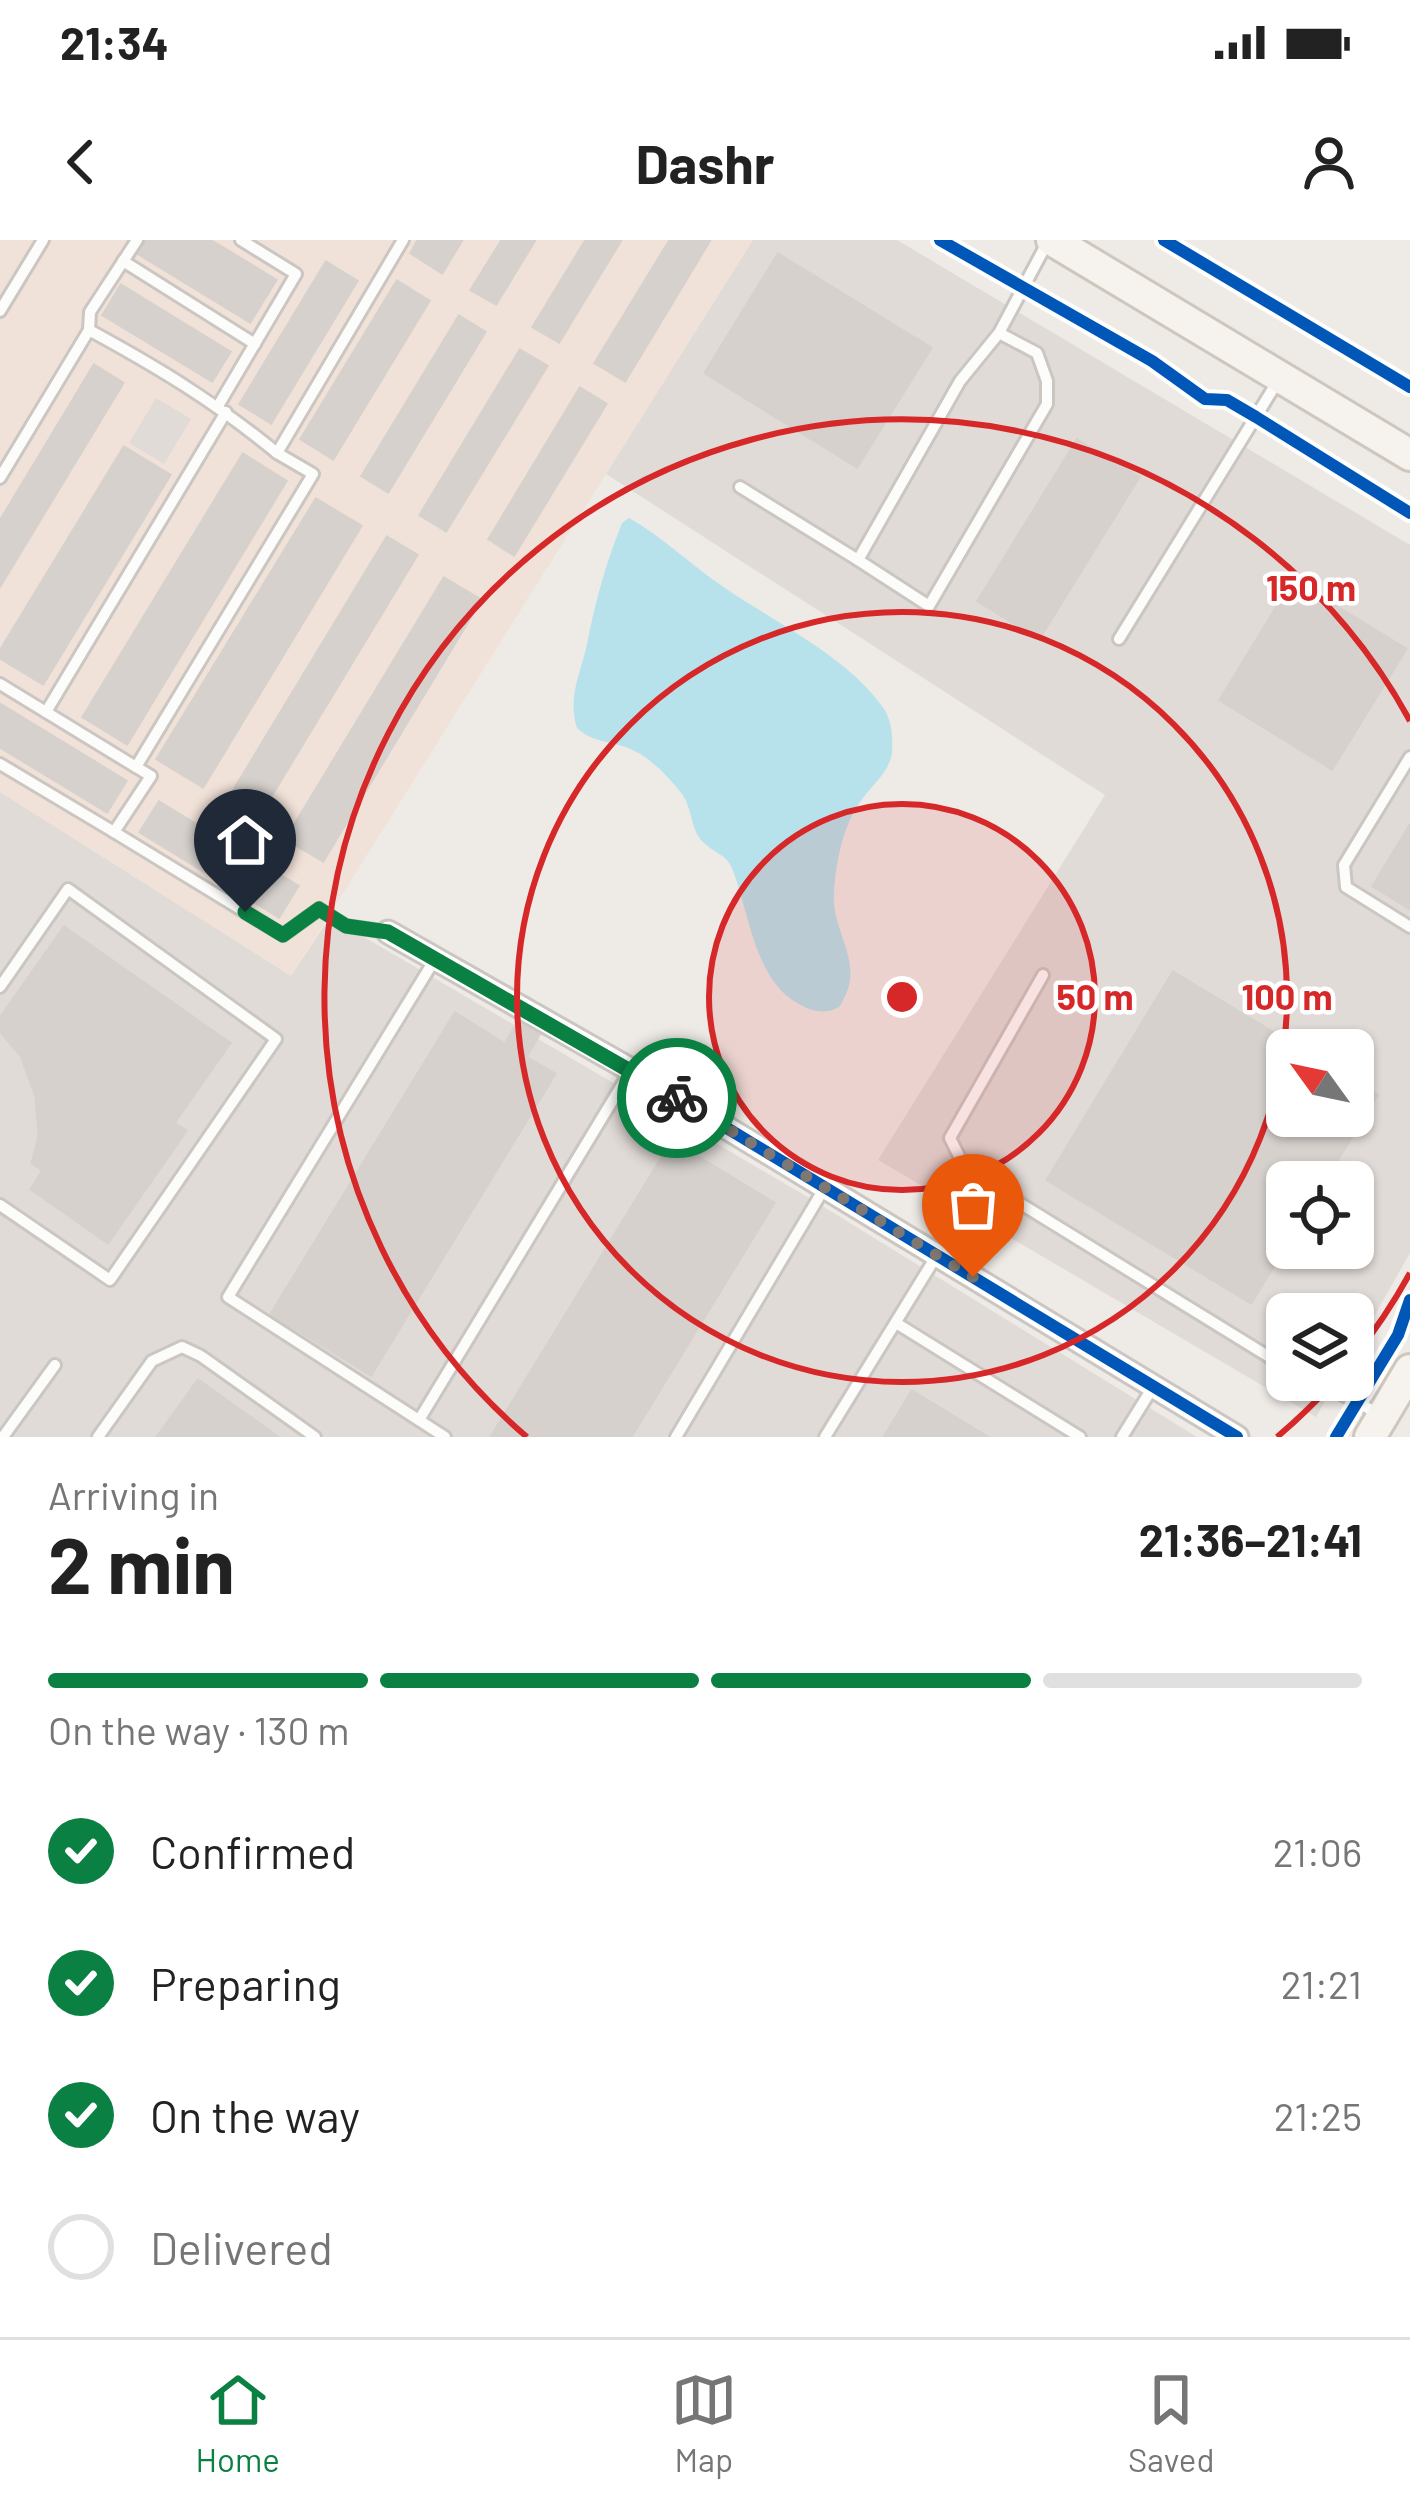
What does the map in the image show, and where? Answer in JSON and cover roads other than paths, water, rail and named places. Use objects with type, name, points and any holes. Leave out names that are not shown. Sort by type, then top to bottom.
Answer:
[{"type":"main road","points":[[1061,243],[1410,455]]},
{"type":"main road","points":[[1376,1427],[1410,1370]]},
{"type":"street","points":[[388,932],[631,1070],[1237,1437]]},
{"type":"lane","points":[[0,311],[43,240]]},
{"type":"lane","points":[[0,478],[89,330],[90,312],[136,240]]},
{"type":"lane","points":[[46,712],[296,274],[241,240]]},
{"type":"lane","points":[[277,453],[403,240]]},
{"type":"lane","points":[[858,560],[960,381],[1061,243]]},
{"type":"lane","points":[[123,261],[255,344]]},
{"type":"lane","points":[[89,330],[165,370],[277,453],[313,473],[136,767]]},
{"type":"lane","points":[[740,488],[929,606],[1047,404],[1047,381],[1037,353],[999,333]]},
{"type":"lane","points":[[1119,639],[1281,376]]},
{"type":"lane","points":[[0,684],[151,776],[114,832]]},
{"type":"lane","points":[[1410,758],[1344,865],[1346,887],[1410,927]]},
{"type":"lane","points":[[0,764],[283,935],[319,909],[346,926],[388,932]]},
{"type":"lane","points":[[0,987],[68,889],[276,1039],[110,1280],[0,1205]]},
{"type":"lane","points":[[435,959],[228,1298],[445,1437]]},
{"type":"lane","points":[[1042,975],[950,1138],[966,1170],[1266,1354]]},
{"type":"lane","points":[[419,1420],[631,1070]]},
{"type":"lane","points":[[676,1437],[825,1187]]},
{"type":"lane","points":[[825,1437],[937,1255]]},
{"type":"lane","points":[[896,1323],[1080,1437]]},
{"type":"lane","points":[[98,1437],[152,1361],[182,1347],[315,1437]]},
{"type":"lane","points":[[3,1437],[55,1365]]},
{"type":"lane","points":[[1122,1437],[1153,1387]]},
{"type":"lane","points":[[1356,1401],[1376,1427]]},
{"type":"water","points":[[629,518],[832,657],[869,690],[887,714],[890,760],[850,819],[837,868],[834,907],[850,971],[844,998],[835,1009],[818,1011],[801,1005],[771,977],[754,941],[731,866],[699,838],[686,800],[670,780],[634,751],[594,739],[577,728],[574,695],[594,613],[616,538]]}]
